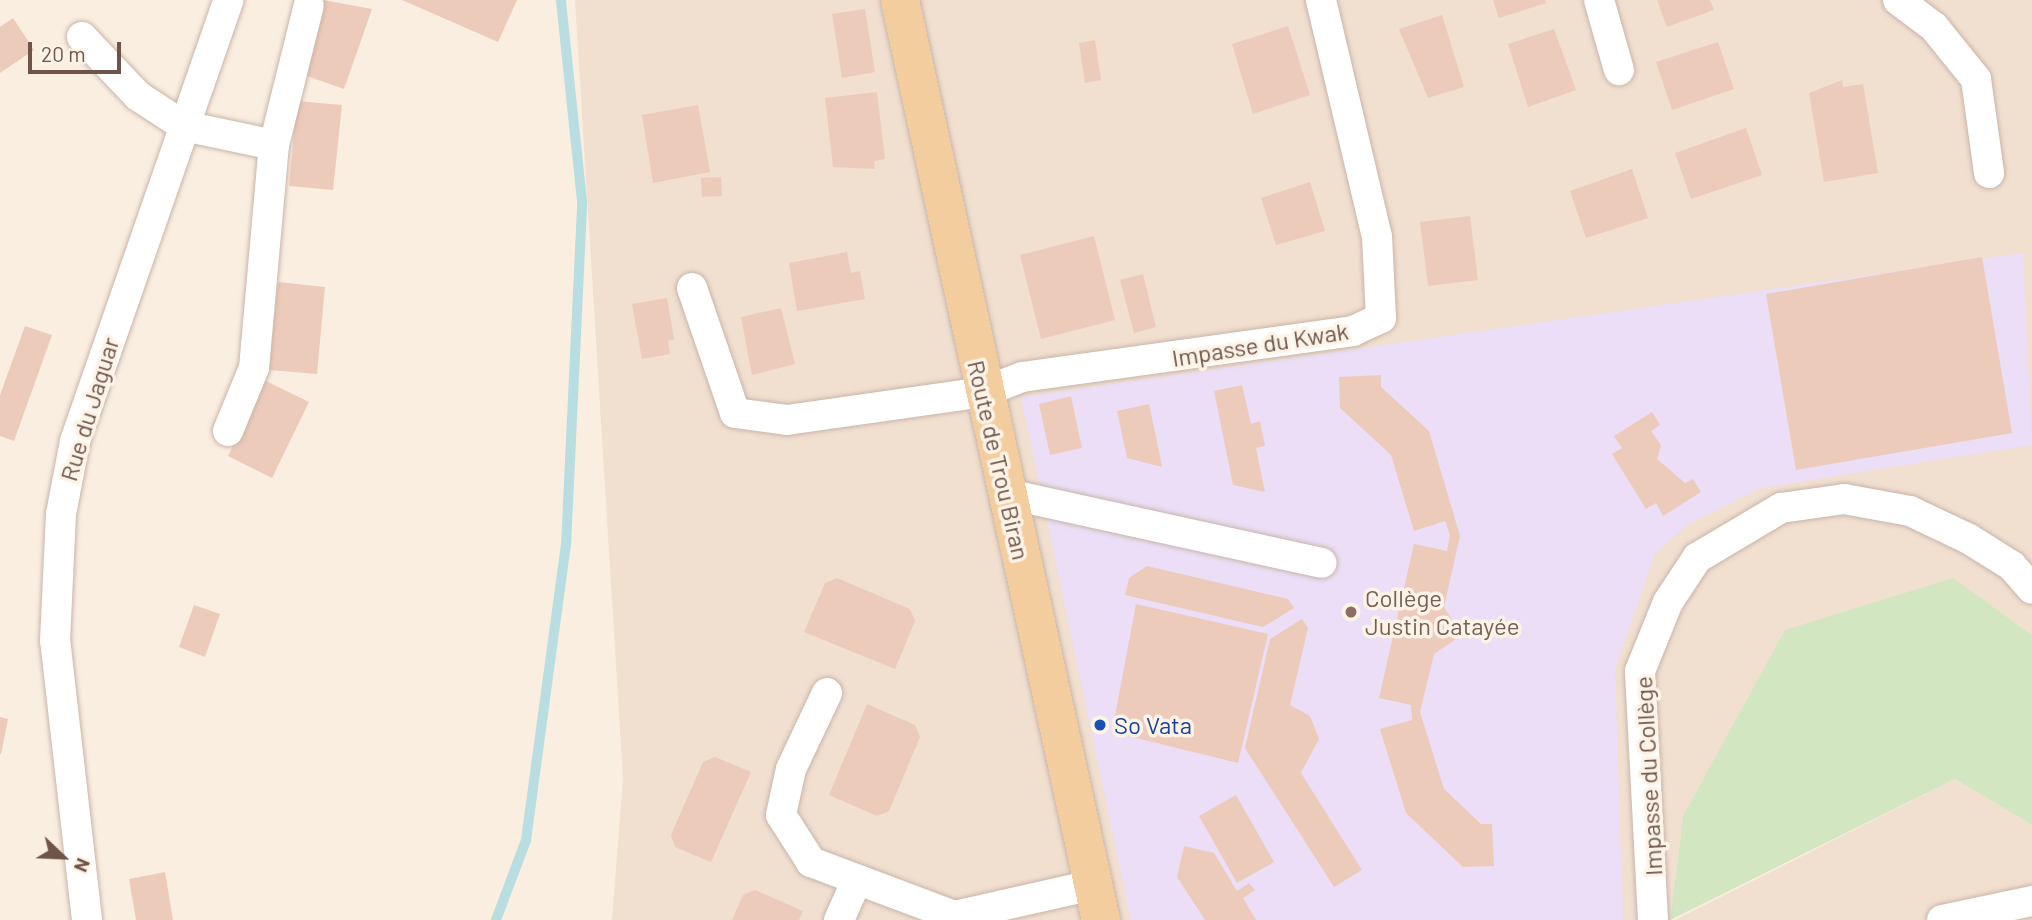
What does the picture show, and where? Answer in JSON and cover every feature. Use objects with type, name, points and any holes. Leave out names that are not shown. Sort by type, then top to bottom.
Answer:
[{"type":"main road","name":"Route de Trou Biran","points":[[900,0],[983,391],[1097,902]]},
{"type":"street","name":"Rue du Jaguar","points":[[80,912],[55,640],[61,514],[75,441],[229,0]]},
{"type":"street","name":"Impasse du Kwak","points":[[983,391],[1022,377],[1319,339],[1381,318],[1377,237],[1321,0]]},
{"type":"street","points":[[1599,0],[1619,70]]},
{"type":"street","points":[[1898,0],[1934,27],[1976,79],[1989,173]]},
{"type":"street","points":[[228,431],[254,368],[274,145],[309,5]]},
{"type":"street","points":[[82,37],[138,96],[184,126],[274,145]]},
{"type":"street","points":[[692,288],[734,413],[787,420],[983,391]]},
{"type":"street","points":[[1008,494],[1321,563]]},
{"type":"street","name":"Impasse du Collège","points":[[1653,920],[1640,671],[1668,603],[1697,558],[1781,508],[1844,499],[1910,511],[1969,539],[2012,566],[2032,589]]},
{"type":"street","points":[[827,693],[791,769],[780,815],[789,834],[811,862],[856,882],[954,916],[1097,902]]},
{"type":"street","points":[[839,920],[856,882]]},
{"type":"street","points":[[1942,920],[2032,901]]},
{"type":"shaded area","points":[[575,0],[2032,0],[2032,635],[1952,578],[1683,816],[1670,920],[612,920],[623,778]]},
{"type":"shaded area","name":"Collège Justin Catayée","points":[[2023,253],[2032,445],[1761,488],[1688,524],[1655,554],[1615,669],[1623,920],[1131,920],[1021,397]]},
{"type":"shaded area","points":[[1955,779],[2032,825],[2032,920],[1675,920]]},
{"type":"green space","points":[[1953,578],[2032,635],[2032,825],[1955,779],[1670,920],[1683,816],[1785,630]]},
{"type":"building","points":[[323,0],[372,9],[344,89],[298,73]]},
{"type":"building","points":[[402,0],[517,0],[498,42]]},
{"type":"building","points":[[1493,0],[1545,0],[1546,3],[1499,18]]},
{"type":"building","points":[[1657,0],[1710,0],[1714,10],[1667,27]]},
{"type":"building","points":[[865,9],[875,72],[842,78],[832,14]]},
{"type":"building","points":[[1442,15],[1464,87],[1428,98],[1399,29]]},
{"type":"building","points":[[13,18],[34,50],[0,73],[0,27]]},
{"type":"building","points":[[1288,26],[1310,95],[1253,114],[1232,44]]},
{"type":"building","points":[[1554,29],[1576,90],[1528,107],[1508,44]]},
{"type":"building","points":[[1095,40],[1101,80],[1085,83],[1079,43]]},
{"type":"building","points":[[1718,42],[1734,89],[1672,110],[1656,62]]},
{"type":"building","points":[[1842,80],[1843,87],[1863,84],[1878,173],[1824,182],[1809,93]]},
{"type":"building","points":[[877,92],[885,159],[874,161],[875,169],[833,167],[825,98]]},
{"type":"building","points":[[297,101],[342,105],[333,190],[289,186]]},
{"type":"building","points":[[698,105],[710,172],[653,183],[642,115]]},
{"type":"building","points":[[1746,128],[1762,175],[1691,199],[1675,153]]},
{"type":"building","points":[[1632,169],[1648,218],[1586,238],[1570,191]]},
{"type":"building","points":[[721,177],[722,196],[702,197],[701,178]]},
{"type":"building","points":[[1310,182],[1325,231],[1276,245],[1261,198]]},
{"type":"building","points":[[1470,216],[1478,280],[1428,286],[1420,222]]},
{"type":"building","points":[[1094,236],[1115,320],[1041,339],[1020,255]]},
{"type":"building","points":[[847,252],[851,273],[860,271],[865,299],[797,311],[789,263]]},
{"type":"building","points":[[1982,257],[2012,433],[1796,470],[1766,294]]},
{"type":"building","points":[[1143,274],[1156,327],[1134,333],[1120,280]]},
{"type":"building","points":[[278,282],[325,287],[317,374],[269,370]]},
{"type":"building","points":[[667,298],[674,339],[668,341],[670,354],[642,359],[632,304]]},
{"type":"building","points":[[781,308],[795,364],[752,375],[741,317]]},
{"type":"building","points":[[25,326],[52,335],[14,441],[0,436],[0,395]]},
{"type":"building","points":[[1381,375],[1381,387],[1429,431],[1460,536],[1444,607],[1462,635],[1434,654],[1420,712],[1444,789],[1481,824],[1492,824],[1494,866],[1463,867],[1406,813],[1380,729],[1412,720],[1411,705],[1379,698],[1414,544],[1447,551],[1450,535],[1445,521],[1414,531],[1391,455],[1340,408],[1339,377]]},
{"type":"building","points":[[264,380],[309,402],[272,478],[228,456]]},
{"type":"building","points":[[1242,385],[1251,424],[1260,421],[1265,446],[1256,448],[1265,492],[1233,485],[1214,391]]},
{"type":"building","points":[[1071,396],[1082,448],[1050,455],[1039,404]]},
{"type":"building","points":[[1149,404],[1162,467],[1127,458],[1117,411]]},
{"type":"building","points":[[1652,412],[1660,425],[1651,431],[1661,445],[1657,459],[1685,483],[1693,479],[1701,492],[1663,516],[1656,503],[1646,509],[1612,454],[1622,448],[1614,436]]},
{"type":"building","points":[[1147,566],[1288,599],[1294,608],[1263,627],[1125,595],[1129,578]]},
{"type":"building","points":[[837,578],[910,609],[915,621],[895,669],[804,632],[825,583]]},
{"type":"building","points":[[1136,604],[1268,634],[1238,763],[1112,732]]},
{"type":"building","points":[[194,605],[220,614],[205,657],[179,647]]},
{"type":"building","points":[[1302,619],[1308,628],[1290,705],[1310,716],[1319,739],[1301,773],[1362,870],[1334,887],[1245,748],[1270,639]]},
{"type":"building","points":[[867,704],[915,725],[920,737],[889,811],[877,816],[829,795]]},
{"type":"building","points":[[0,717],[8,719],[1,754],[0,754]]},
{"type":"building","points":[[715,757],[751,772],[711,862],[675,847],[671,835],[703,762]]},
{"type":"building","points":[[1236,795],[1274,862],[1237,883],[1199,816]]},
{"type":"building","points":[[1184,846],[1214,853],[1237,891],[1249,883],[1255,890],[1243,898],[1256,920],[1205,920],[1177,877]]},
{"type":"building","points":[[165,872],[173,920],[136,920],[129,879]]},
{"type":"building","points":[[755,890],[803,911],[799,920],[732,920],[743,895]]},
{"type":"waterway","points":[[496,920],[526,840],[566,546],[582,201],[561,0]]},
{"type":"place","name":"Collège Justin Catayée","points":[[1351,612]]},
{"type":"place","name":"So Vata","points":[[1100,725]]}]
